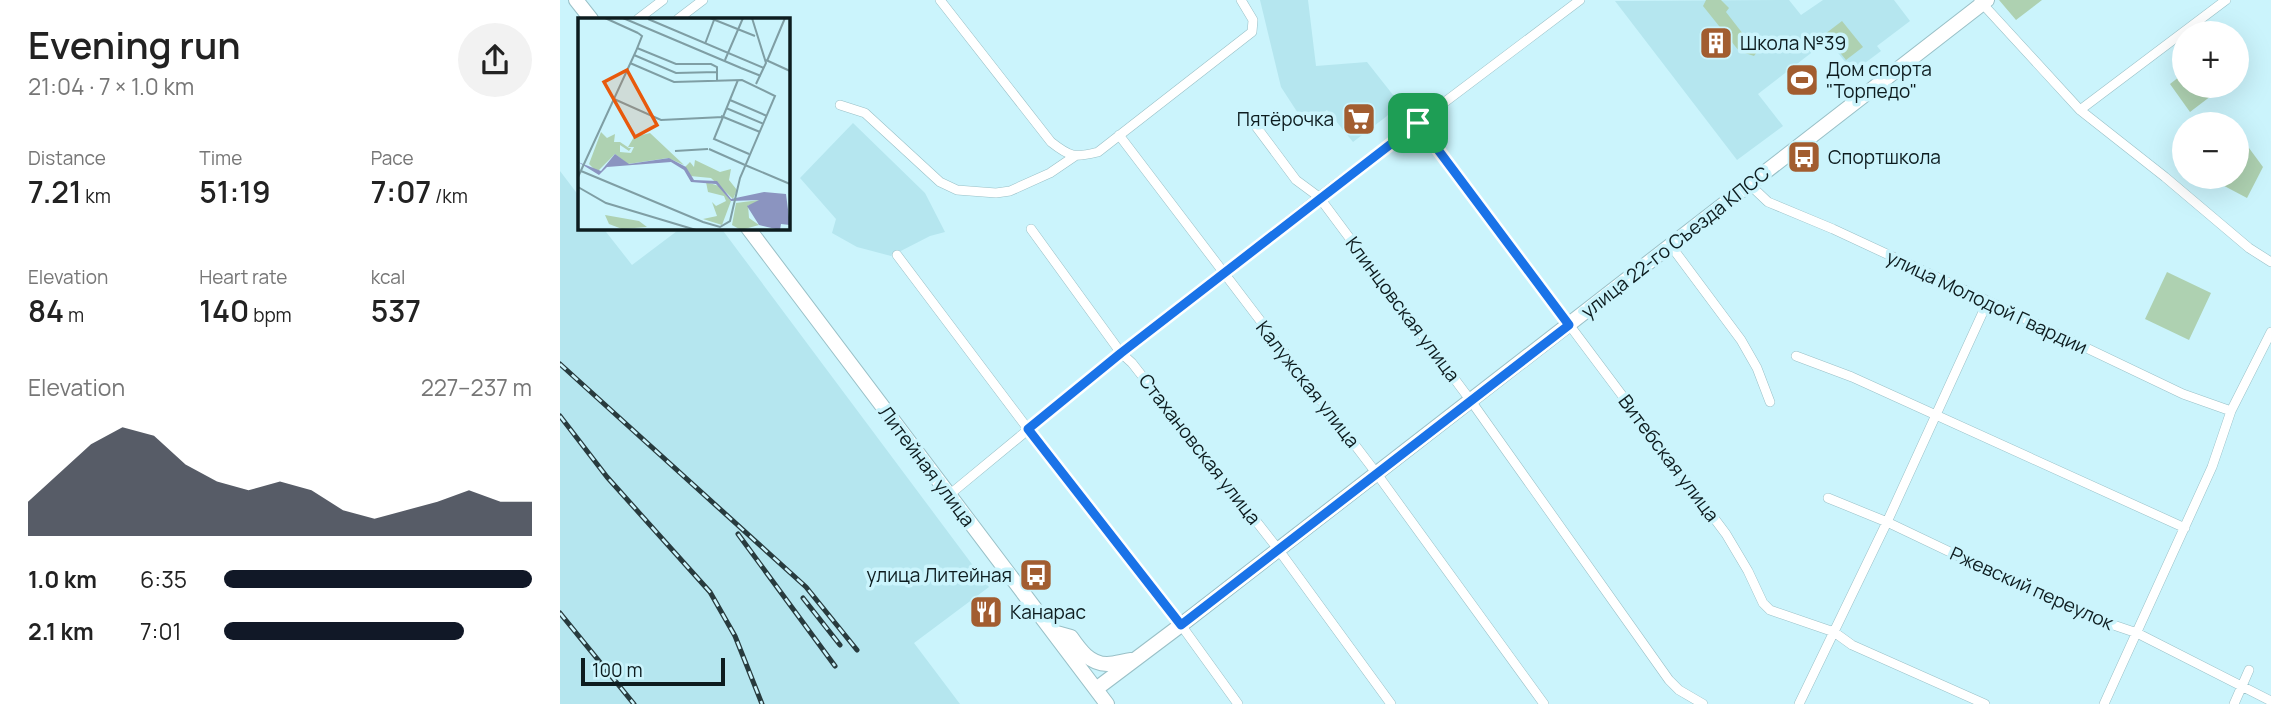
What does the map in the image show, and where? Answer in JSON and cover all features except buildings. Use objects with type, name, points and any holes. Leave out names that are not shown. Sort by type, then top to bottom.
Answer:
[{"type":"main road","points":[[576,0],[590,18]]},
{"type":"main road","name":"улица 22-го Съезда КПСС","points":[[1096,690],[1671,246],[1982,1]]},
{"type":"main road","name":"Литейная улица","points":[[749,229],[1107,704]]},
{"type":"main road","points":[[1053,632],[1071,637],[1082,653],[1099,663],[1110,665],[1136,660]]},
{"type":"street","points":[[639,18],[663,0]]},
{"type":"street","points":[[679,18],[703,0]]},
{"type":"street","points":[[940,0],[1051,142],[1075,156]]},
{"type":"street","points":[[840,105],[865,113],[940,182],[950,188],[996,193],[1010,191],[1044,176],[1075,156],[1098,152],[1252,32],[1253,20],[1241,0]]},
{"type":"street","points":[[949,495],[1121,353],[1320,197],[1580,0]]},
{"type":"street","points":[[2080,110],[2226,0]]},
{"type":"street","points":[[1982,1],[2080,110],[2249,248],[2271,262]]},
{"type":"street","name":"Клинцовская улица","points":[[1249,117],[1296,180],[1320,197],[1471,401],[1669,680],[1689,698],[1703,704]]},
{"type":"street","name":"Витебская улица","points":[[1418,123],[1726,534],[1763,603],[1770,610],[1834,632],[1852,645],[1985,704]]},
{"type":"street","name":"Калужская улица","points":[[1119,135],[1377,474],[1544,704]]},
{"type":"street","name":"улица Молодой Гвардии","points":[[1749,184],[1768,202],[1833,229],[2183,394],[2231,411]]},
{"type":"street","name":"Стахановская улица","points":[[1031,229],[1121,353],[1132,363],[1278,549],[1391,704]]},
{"type":"street","points":[[1671,246],[1741,340],[1757,368],[1770,402]]},
{"type":"street","points":[[897,255],[1181,625],[1238,704]]},
{"type":"street","points":[[1799,704],[1988,301]]},
{"type":"street","points":[[2104,704],[2212,467],[2231,411],[2271,332]]},
{"type":"street","points":[[1797,356],[1852,377],[2185,528]]},
{"type":"street","name":"Ржевский переулок","points":[[1828,498],[1886,522],[2078,613],[2137,633],[2271,701]]},
{"type":"street","points":[[2234,704],[2249,670]]},
{"type":"shaded area","points":[[1260,0],[1308,0],[1316,66],[1367,62],[1397,100],[1387,116],[1353,142],[1327,110],[1305,124],[1281,87]]},
{"type":"shaded area","points":[[1789,0],[1801,15],[1823,0],[1894,0],[1910,21],[1877,46],[1881,51],[1853,72],[1828,40],[1758,94],[1783,126],[1737,160],[1615,1]]},
{"type":"shaded area","points":[[853,123],[925,193],[945,232],[930,236],[891,256],[857,247],[832,233],[836,219],[800,178]]},
{"type":"shaded area","points":[[560,171],[578,195],[578,229],[604,229],[632,265],[680,229],[722,229],[989,587],[914,643],[960,704],[560,704]]},
{"type":"green space","points":[[1706,0],[1721,0],[1729,8],[1726,12],[1757,52],[1754,56],[1739,51],[1703,6]]},
{"type":"green space","points":[[1999,0],[2042,0],[2016,20]]},
{"type":"green space","points":[[1842,21],[1863,47],[1846,60],[1825,34]]},
{"type":"green space","points":[[2180,98],[2208,98],[2190,112]]},
{"type":"green space","points":[[2249,148],[2263,167],[2247,198],[2230,189],[2249,189]]},
{"type":"green space","points":[[2167,272],[2211,293],[2189,340],[2145,319]]},
{"type":"railway","points":[[560,364],[806,587],[857,650]]},
{"type":"railway","points":[[560,416],[607,477],[710,592],[735,636],[762,704]]},
{"type":"railway","points":[[738,534],[835,666]]},
{"type":"railway","points":[[803,598],[840,645]]},
{"type":"railway","points":[[560,613],[634,704]]},
{"type":"place","name":"Школа №39","points":[[1716,43]]},
{"type":"place","name":"Дом спорта \"Торпедо\"","points":[[1802,80]]},
{"type":"place","name":"Пятёрочка","points":[[1359,119]]},
{"type":"place","name":"Спортшкола","points":[[1804,157]]},
{"type":"place","name":"улица Литейная","points":[[1036,575]]},
{"type":"place","name":"Канарас","points":[[986,612]]},
{"type":"route","points":[[1418,123],[1569,325],[1181,625],[1028,429],[1121,353],[1418,123]]}]
